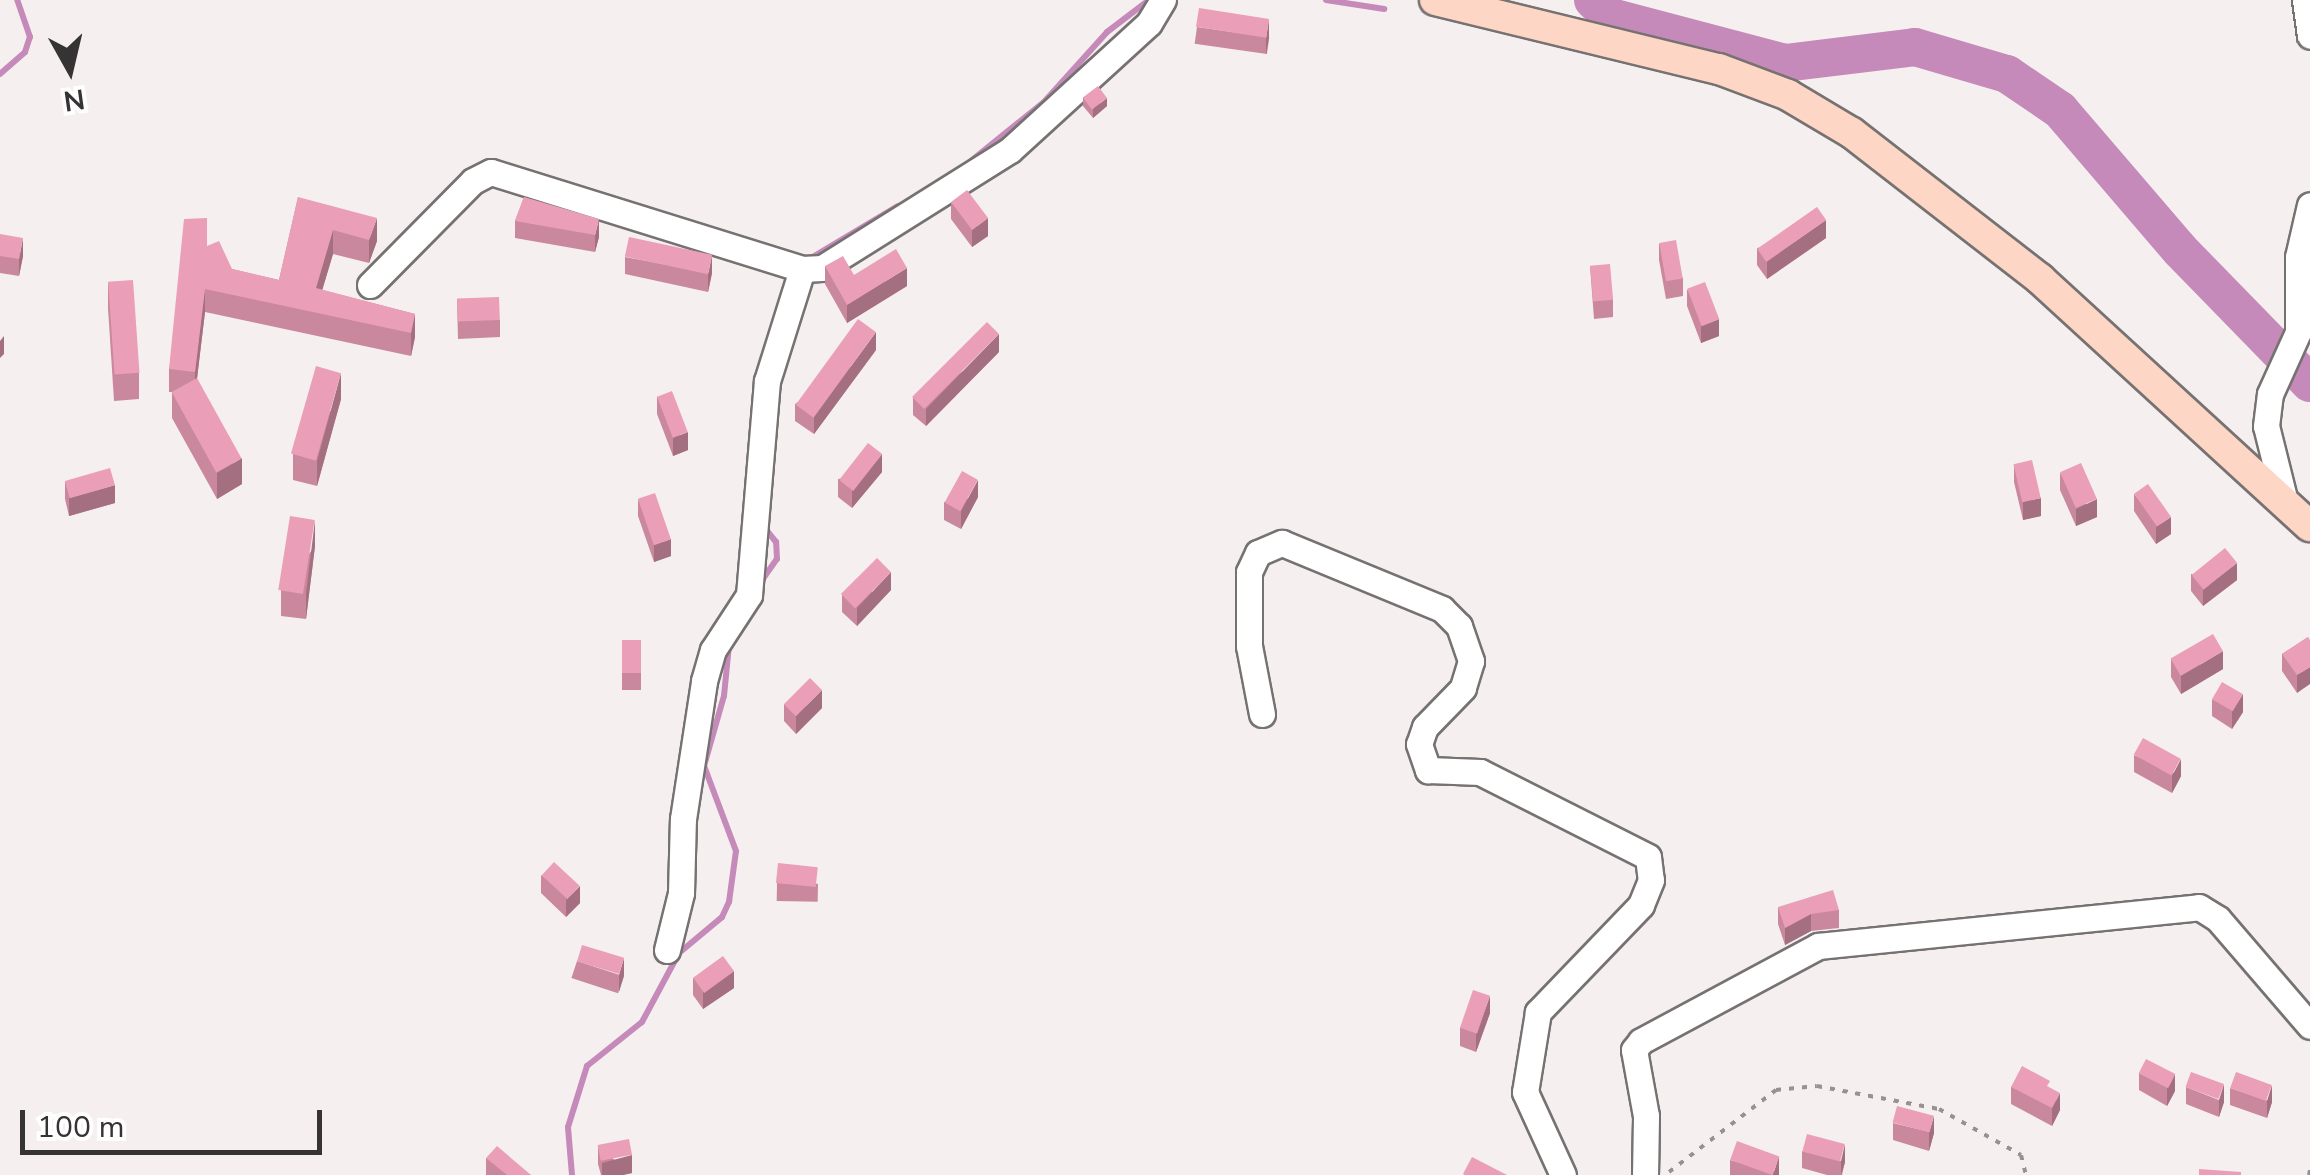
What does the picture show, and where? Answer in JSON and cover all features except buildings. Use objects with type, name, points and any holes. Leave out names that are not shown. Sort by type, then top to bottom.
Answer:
[{"type":"main road","points":[[1435,0],[1719,68],[1788,96],[1852,133],[2040,279],[2310,526]]},
{"type":"street","points":[[370,285],[473,181],[491,172],[802,269],[822,268],[1010,150],[1149,24],[1162,0]]},
{"type":"street","points":[[2306,0],[2310,36]]},
{"type":"street","points":[[2285,502],[2266,426],[2270,394],[2298,332],[2298,257],[2310,205]]},
{"type":"street","points":[[667,950],[681,894],[683,819],[704,681],[713,650],[748,595],[767,381],[802,269]]},
{"type":"street","points":[[1262,714],[1249,646],[1249,572],[1258,553],[1282,543],[1442,609],[1459,626],[1471,661],[1463,688],[1425,727],[1419,744],[1428,770],[1480,772],[1648,857],[1652,880],[1641,905],[1538,1012],[1525,1092],[1564,1175]]},
{"type":"street","points":[[1645,1175],[1646,1116],[1634,1050],[1641,1041],[1716,1005],[1781,960],[1818,946],[2199,907],[2218,918],[2310,1026]]},
{"type":"path","points":[[1666,1175],[1776,1090],[1817,1086],[1939,1110],[2021,1155],[2026,1175]]},
{"type":"waterway","points":[[0,74],[25,52],[30,37],[17,0]]},
{"type":"waterway","points":[[972,160],[1044,102],[1107,32],[1149,0]]},
{"type":"waterway","points":[[1326,0],[1384,9]]},
{"type":"waterway","points":[[1593,0],[1611,17],[1785,63],[1915,47],[2007,74],[2060,110],[2180,250],[2310,383]]},
{"type":"waterway","points":[[806,261],[898,206]]},
{"type":"waterway","points":[[760,583],[777,559],[776,542],[764,527]]},
{"type":"waterway","points":[[572,1175],[568,1127],[587,1066],[642,1022],[679,953],[722,917],[729,902],[736,851],[704,766],[724,696],[729,645]]}]
